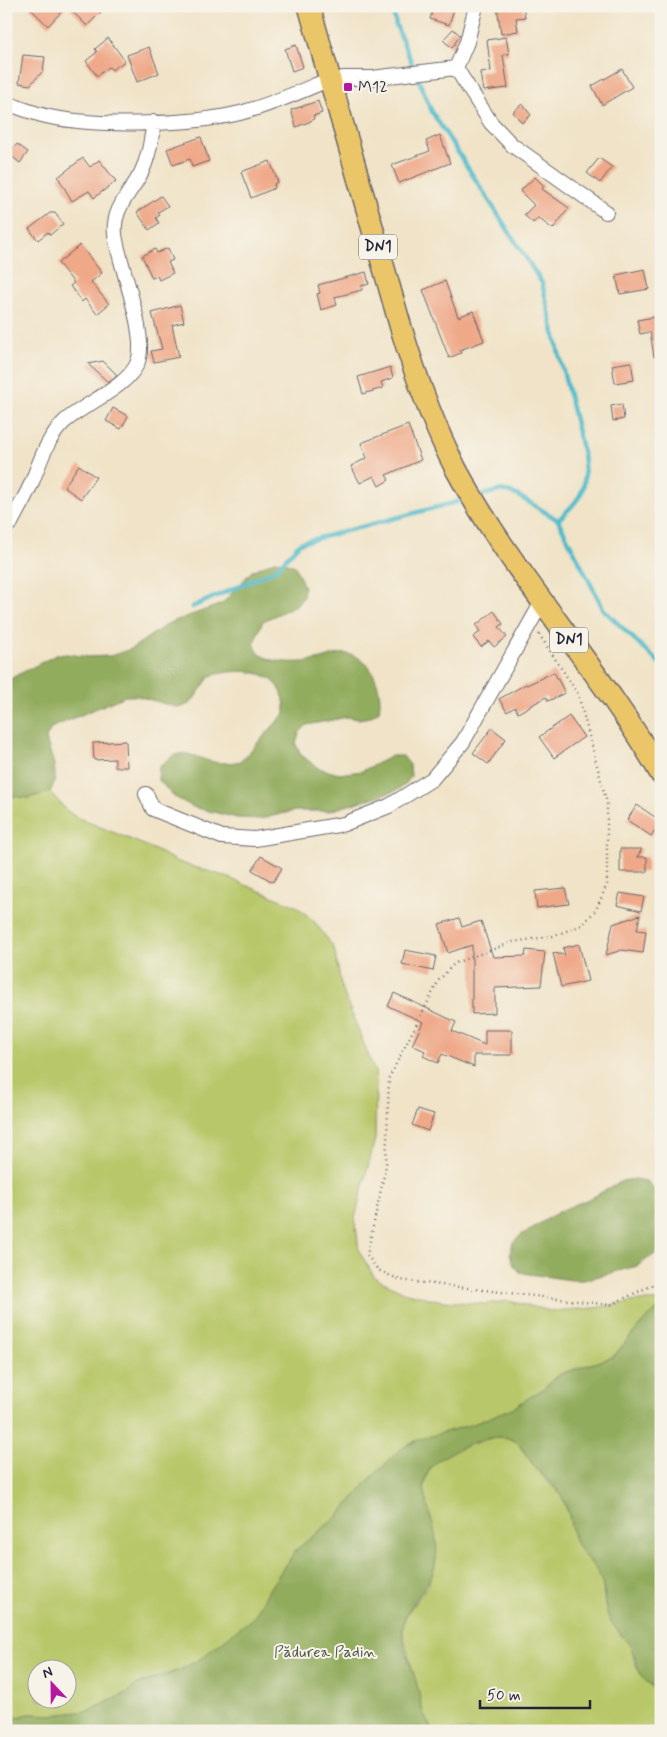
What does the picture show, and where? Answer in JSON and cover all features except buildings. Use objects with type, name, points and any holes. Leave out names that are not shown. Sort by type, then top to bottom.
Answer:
[{"type":"main road","name":"DN1","points":[[309,6],[336,79]]},
{"type":"main road","name":"DN1","points":[[323,6],[336,79],[417,381],[435,427],[484,502],[542,602],[634,731],[661,774]]},
{"type":"main road","name":"DN1","points":[[484,502],[521,549],[661,749]]},
{"type":"street","points":[[456,68],[467,42],[476,6]]},
{"type":"street","points":[[6,103],[50,117],[92,122],[194,120],[240,113],[336,79],[372,78],[456,68]]},
{"type":"street","points":[[456,68],[491,123],[512,145],[606,212]]},
{"type":"street","points":[[6,526],[11,523],[31,484],[46,446],[63,423],[126,378],[137,364],[140,349],[130,288],[115,235],[114,219],[140,174],[150,151],[154,122]]},
{"type":"street","points":[[146,794],[153,810],[222,837],[255,839],[344,824],[389,806],[432,779],[463,742],[530,620],[542,602]]},
{"type":"path","points":[[530,620],[578,694],[607,803],[607,884],[596,910],[582,925],[553,936],[513,942],[455,964],[439,980],[389,1078],[386,1166],[367,1255],[378,1270],[400,1280],[610,1305],[661,1281]]},
{"type":"green space","points":[[274,561],[295,566],[304,587],[303,598],[295,606],[263,621],[254,642],[258,652],[270,659],[286,662],[310,661],[339,654],[350,654],[366,664],[372,672],[379,691],[379,711],[370,717],[358,719],[347,717],[307,725],[299,733],[296,744],[300,754],[318,768],[339,774],[362,771],[392,756],[403,756],[410,765],[411,776],[405,785],[395,791],[329,811],[294,811],[260,819],[237,818],[193,807],[173,796],[158,779],[159,767],[172,756],[188,754],[217,763],[241,761],[285,713],[284,698],[279,687],[271,679],[261,674],[236,671],[210,676],[191,703],[180,708],[137,696],[125,696],[51,728],[46,738],[55,772],[50,792],[28,798],[6,795],[6,681],[56,655],[110,656],[131,649],[169,623],[222,604],[252,571]]},
{"type":"green space","points":[[50,792],[67,811],[76,817],[149,847],[178,862],[224,876],[296,906],[314,921],[334,948],[342,989],[375,1072],[375,1139],[355,1218],[359,1251],[375,1278],[406,1293],[442,1301],[486,1304],[508,1301],[551,1311],[594,1308],[637,1301],[661,1301],[661,1306],[642,1323],[613,1357],[560,1374],[543,1389],[515,1407],[474,1424],[409,1443],[368,1481],[340,1515],[296,1550],[270,1588],[261,1608],[246,1626],[200,1659],[180,1670],[136,1685],[127,1693],[88,1711],[53,1715],[29,1714],[6,1721],[6,795],[28,798]]},
{"type":"green space","points":[[634,1179],[646,1181],[661,1195],[661,1250],[637,1266],[584,1280],[520,1272],[513,1264],[510,1254],[513,1242],[521,1235],[560,1211],[593,1197],[622,1181]]},
{"type":"green space","name":"Pădurea Padin","points":[[661,1306],[661,1691],[651,1685],[641,1675],[632,1650],[610,1620],[601,1579],[577,1545],[566,1504],[560,1494],[516,1442],[508,1438],[497,1437],[474,1443],[442,1458],[429,1470],[424,1482],[425,1495],[436,1541],[436,1560],[432,1575],[407,1613],[404,1623],[403,1642],[416,1679],[422,1710],[433,1731],[28,1731],[24,1727],[6,1730],[6,1721],[29,1714],[53,1715],[88,1711],[127,1693],[136,1685],[180,1670],[200,1659],[254,1617],[270,1588],[296,1550],[340,1514],[368,1481],[401,1449],[420,1439],[474,1424],[515,1407],[543,1389],[560,1374],[613,1357],[642,1323]]},
{"type":"green space","points":[[495,1437],[506,1437],[517,1442],[536,1469],[562,1496],[583,1554],[598,1571],[602,1581],[605,1606],[615,1627],[630,1645],[637,1668],[650,1686],[661,1691],[661,1731],[433,1731],[425,1719],[403,1634],[403,1623],[408,1612],[429,1584],[427,1508],[424,1491],[426,1477],[432,1466],[453,1451]]},
{"type":"waterway","points":[[392,6],[396,25],[432,112],[542,283],[583,453],[585,475],[579,497],[558,520]]},
{"type":"waterway","points":[[478,496],[502,490],[517,495],[558,520],[604,610],[661,665]]},
{"type":"waterway","points":[[192,607],[275,570],[300,543],[468,499]]},
{"type":"place","name":"M12","points":[[348,87]]}]
